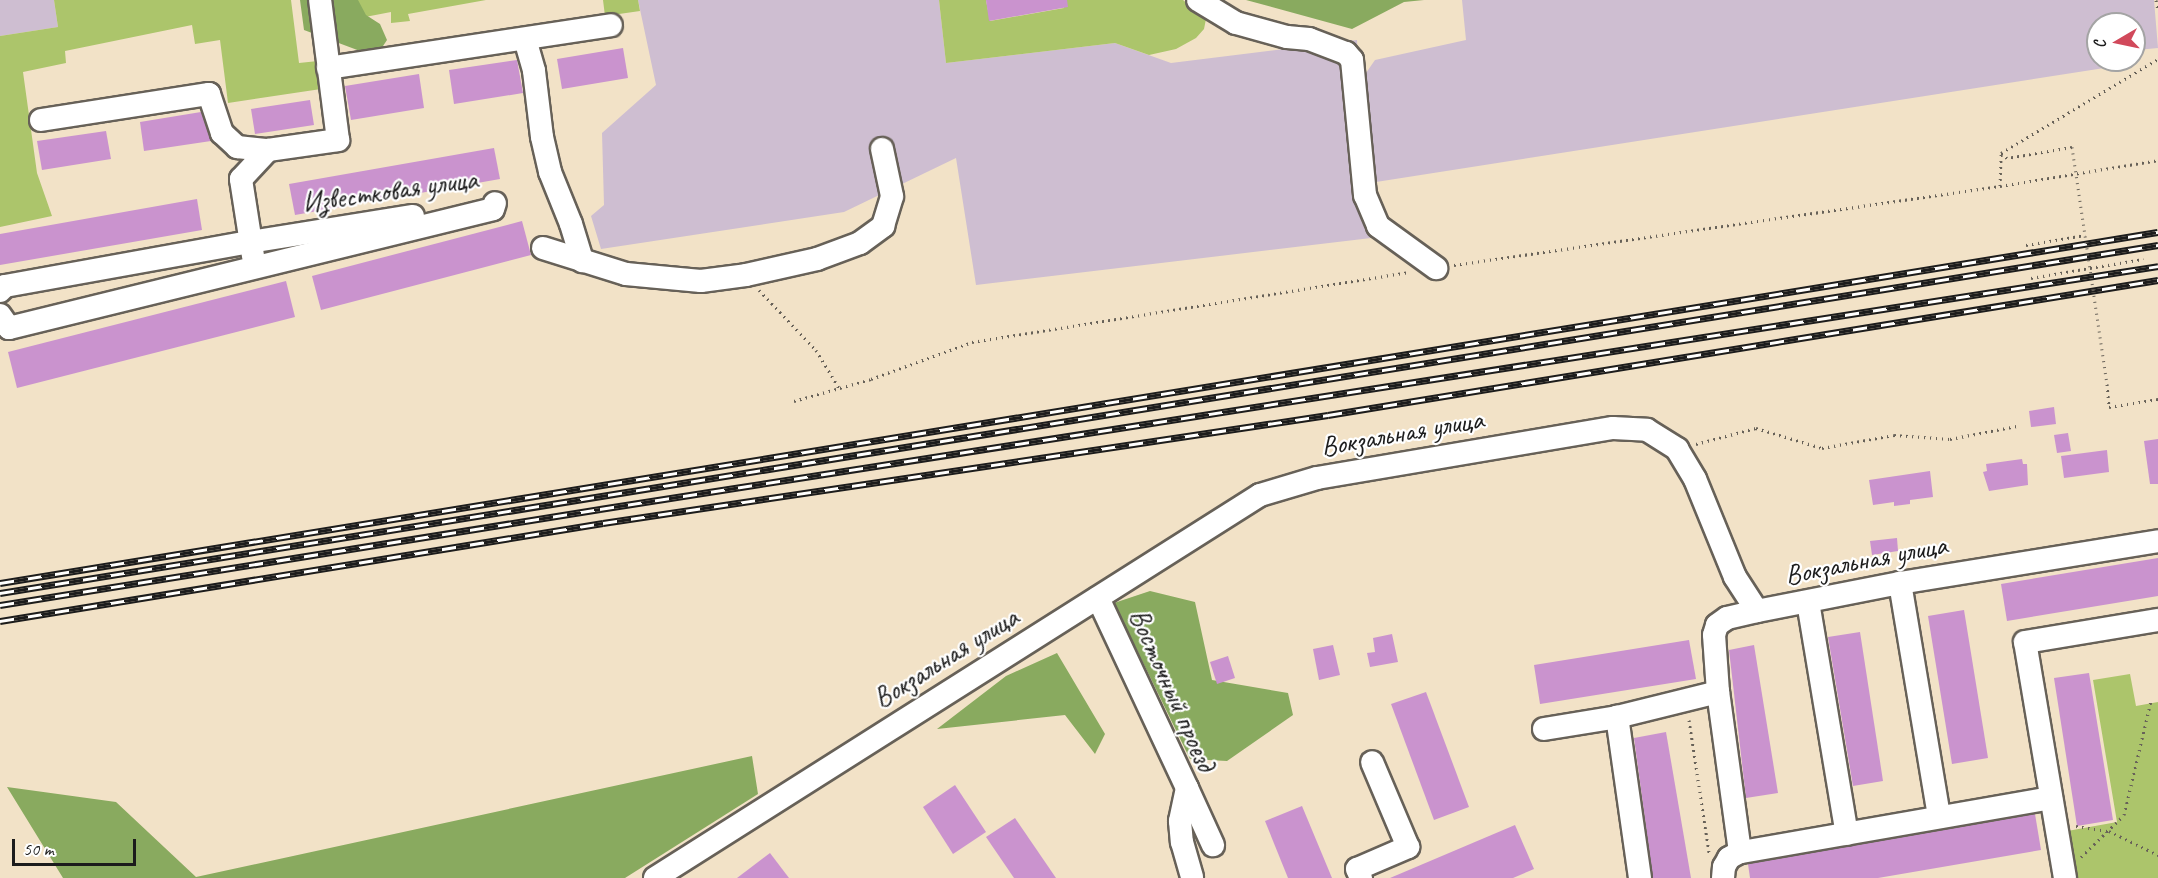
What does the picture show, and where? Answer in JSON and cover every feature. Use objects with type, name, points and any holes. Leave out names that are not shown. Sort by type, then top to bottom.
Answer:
[{"type":"street","points":[[41,120],[209,94],[222,133],[237,147],[268,150],[338,140],[320,0]]},
{"type":"street","points":[[1198,0],[1236,23],[1287,37],[1309,39],[1346,53],[1352,60],[1365,195],[1378,226],[1436,268]]},
{"type":"street","points":[[328,68],[610,25]]},
{"type":"street","points":[[525,39],[534,71],[550,172],[572,224],[582,261]]},
{"type":"street","points":[[543,248],[626,274],[656,279],[701,281],[746,275],[817,259],[860,243],[883,226],[892,196],[882,149]]},
{"type":"street","points":[[256,269],[241,179],[268,150]]},
{"type":"street","name":"Известковая улица","points":[[0,291],[5,286],[250,242],[495,203],[493,209],[9,328],[0,315]]},
{"type":"street","name":"Вокзальная улица","points":[[666,875],[1260,495],[1317,478],[1613,428],[1647,429],[1677,449],[1695,479],[1736,577],[1757,611],[1900,583],[2158,541]]},
{"type":"street","points":[[1900,583],[1939,817]]},
{"type":"street","name":"Восточный проезд","points":[[1098,598],[1186,788],[1180,821],[1182,842],[1192,878]]},
{"type":"street","points":[[1808,602],[1847,834]]},
{"type":"street","points":[[1740,852],[1718,692],[1714,635],[1717,625],[1727,618],[1757,611]]},
{"type":"street","points":[[2064,874],[2025,642],[2158,620]]},
{"type":"street","points":[[1544,729],[1617,717],[1718,692]]},
{"type":"street","points":[[1617,717],[1640,878]]},
{"type":"street","points":[[1361,878],[1357,869],[1408,847],[1372,762]]},
{"type":"street","points":[[1186,788],[1214,845]]},
{"type":"street","points":[[1723,878],[1724,867],[1729,858],[1740,852],[2051,798]]},
{"type":"path","points":[[2156,0],[2158,10]]},
{"type":"path","points":[[2001,153],[2158,59]]},
{"type":"path","points":[[2001,153],[2007,158],[2072,147],[2109,407],[2158,399]]},
{"type":"path","points":[[2000,186],[2001,153]]},
{"type":"path","points":[[794,401],[871,380],[972,342],[1436,268],[2000,186],[2158,160]]},
{"type":"path","points":[[2026,244],[2085,235]]},
{"type":"path","points":[[2031,278],[2143,259]]},
{"type":"path","points":[[746,275],[773,308],[816,350],[839,388]]},
{"type":"path","points":[[1677,449],[1756,428],[1822,448],[1894,435],[1950,439],[2017,426]]},
{"type":"path","points":[[1686,700],[1709,854]]},
{"type":"path","points":[[2064,874],[2124,815],[2151,701]]},
{"type":"path","points":[[2056,823],[2109,831],[2158,855]]},
{"type":"shaded area","points":[[0,0],[54,0],[58,27],[0,36]]},
{"type":"shaded area","points":[[638,0],[939,0],[946,63],[1115,43],[1171,63],[1357,40],[1359,83],[1375,60],[1466,40],[1462,0],[2154,0],[2158,48],[2146,49],[2146,12],[2086,12],[2086,71],[1376,182],[1388,236],[976,285],[956,158],[844,212],[601,249],[591,216],[604,205],[602,133],[656,85]]},
{"type":"green space","points":[[54,0],[291,0],[299,63],[318,61],[321,89],[228,103],[220,40],[195,44],[192,25],[65,51],[66,63],[23,72],[37,173],[52,216],[0,227],[0,36],[58,27]]},
{"type":"green space","points":[[300,0],[358,0],[366,15],[380,24],[387,40],[379,52],[360,51],[304,30]]},
{"type":"green space","points":[[336,0],[486,0],[408,14],[410,21],[391,23],[391,12],[339,22]]},
{"type":"green space","points":[[603,0],[638,0],[640,11],[605,16]]},
{"type":"green space","points":[[939,0],[986,0],[990,21],[1064,8],[1063,0],[1183,0],[1206,19],[1204,29],[1196,38],[1176,49],[1149,55],[1115,43],[946,63]]},
{"type":"green space","points":[[1246,0],[1424,0],[1404,2],[1352,29]]},
{"type":"green space","points":[[1150,591],[1195,602],[1212,680],[1288,693],[1293,715],[1227,761],[1190,759],[1114,603]]},
{"type":"green space","points":[[1057,653],[1105,734],[1095,754],[1065,715],[937,729],[1006,676]]},
{"type":"green space","points":[[2130,674],[2136,706],[2158,702],[2158,878],[2070,878],[2062,832],[2117,822],[2093,680]]},
{"type":"green space","points":[[752,756],[758,794],[625,878],[63,878],[7,787],[116,802],[196,877]]},
{"type":"building","points":[[986,0],[1067,0],[1068,7],[989,21]]},
{"type":"building","points":[[623,48],[628,78],[562,89],[557,59]]},
{"type":"building","points":[[517,60],[523,93],[454,104],[449,70]]},
{"type":"building","points":[[419,74],[424,108],[351,120],[345,86]]},
{"type":"building","points":[[310,100],[314,125],[255,134],[251,109]]},
{"type":"building","points":[[201,112],[211,141],[144,151],[140,122]]},
{"type":"building","points":[[106,131],[111,159],[42,170],[37,141]]},
{"type":"building","points":[[494,148],[500,179],[295,215],[289,184]]},
{"type":"building","points":[[197,199],[202,230],[0,265],[0,234]]},
{"type":"building","points":[[522,221],[531,255],[321,310],[312,276]]},
{"type":"building","points":[[286,281],[295,317],[17,388],[8,352]]},
{"type":"building","points":[[2054,407],[2056,424],[2031,427],[2029,411]]},
{"type":"building","points":[[2068,433],[2071,451],[2057,453],[2054,435]]},
{"type":"building","points":[[2158,439],[2158,484],[2150,484],[2144,441]]},
{"type":"building","points":[[2107,450],[2109,472],[2064,478],[2061,456]]},
{"type":"building","points":[[2022,459],[2023,464],[2027,464],[2028,485],[1989,491],[1983,472],[1987,471],[1986,464]]},
{"type":"building","points":[[1930,471],[1933,497],[1910,500],[1910,504],[1894,506],[1894,502],[1873,505],[1869,480]]},
{"type":"building","points":[[1897,538],[1898,551],[1872,555],[1870,541]]},
{"type":"building","points":[[2158,558],[2158,596],[2007,621],[2001,584]]},
{"type":"building","points":[[1964,610],[1988,758],[1952,764],[1928,616]]},
{"type":"building","points":[[1860,632],[1883,781],[1853,786],[1828,637]]},
{"type":"building","points":[[1392,634],[1398,662],[1370,667],[1367,653],[1375,652],[1373,638]]},
{"type":"building","points":[[1689,640],[1696,679],[1540,704],[1534,665]]},
{"type":"building","points":[[1333,645],[1340,675],[1319,680],[1313,649]]},
{"type":"building","points":[[1754,645],[1778,793],[1746,798],[1729,650]]},
{"type":"building","points":[[1228,656],[1235,678],[1217,684],[1210,662]]},
{"type":"building","points":[[2089,673],[2113,820],[2077,826],[2054,678]]},
{"type":"building","points":[[1426,692],[1469,807],[1434,820],[1391,704]]},
{"type":"building","points":[[1666,732],[1691,878],[1653,878],[1634,738]]},
{"type":"building","points":[[955,785],[986,832],[953,854],[923,807]]},
{"type":"building","points":[[1302,806],[1332,878],[1288,878],[1265,821]]},
{"type":"building","points":[[2035,814],[2041,850],[1878,878],[1750,878],[1748,864]]},
{"type":"building","points":[[1015,818],[1056,878],[1014,878],[986,837]]},
{"type":"building","points":[[1515,825],[1534,869],[1513,878],[1390,878]]},
{"type":"building","points":[[770,853],[789,878],[737,878]]},
{"type":"railway","points":[[0,583],[2158,232]]},
{"type":"railway","points":[[0,593],[2158,245]]},
{"type":"railway","points":[[0,605],[2158,266]]},
{"type":"railway","points":[[0,621],[603,523],[1328,415],[2158,280]]}]
